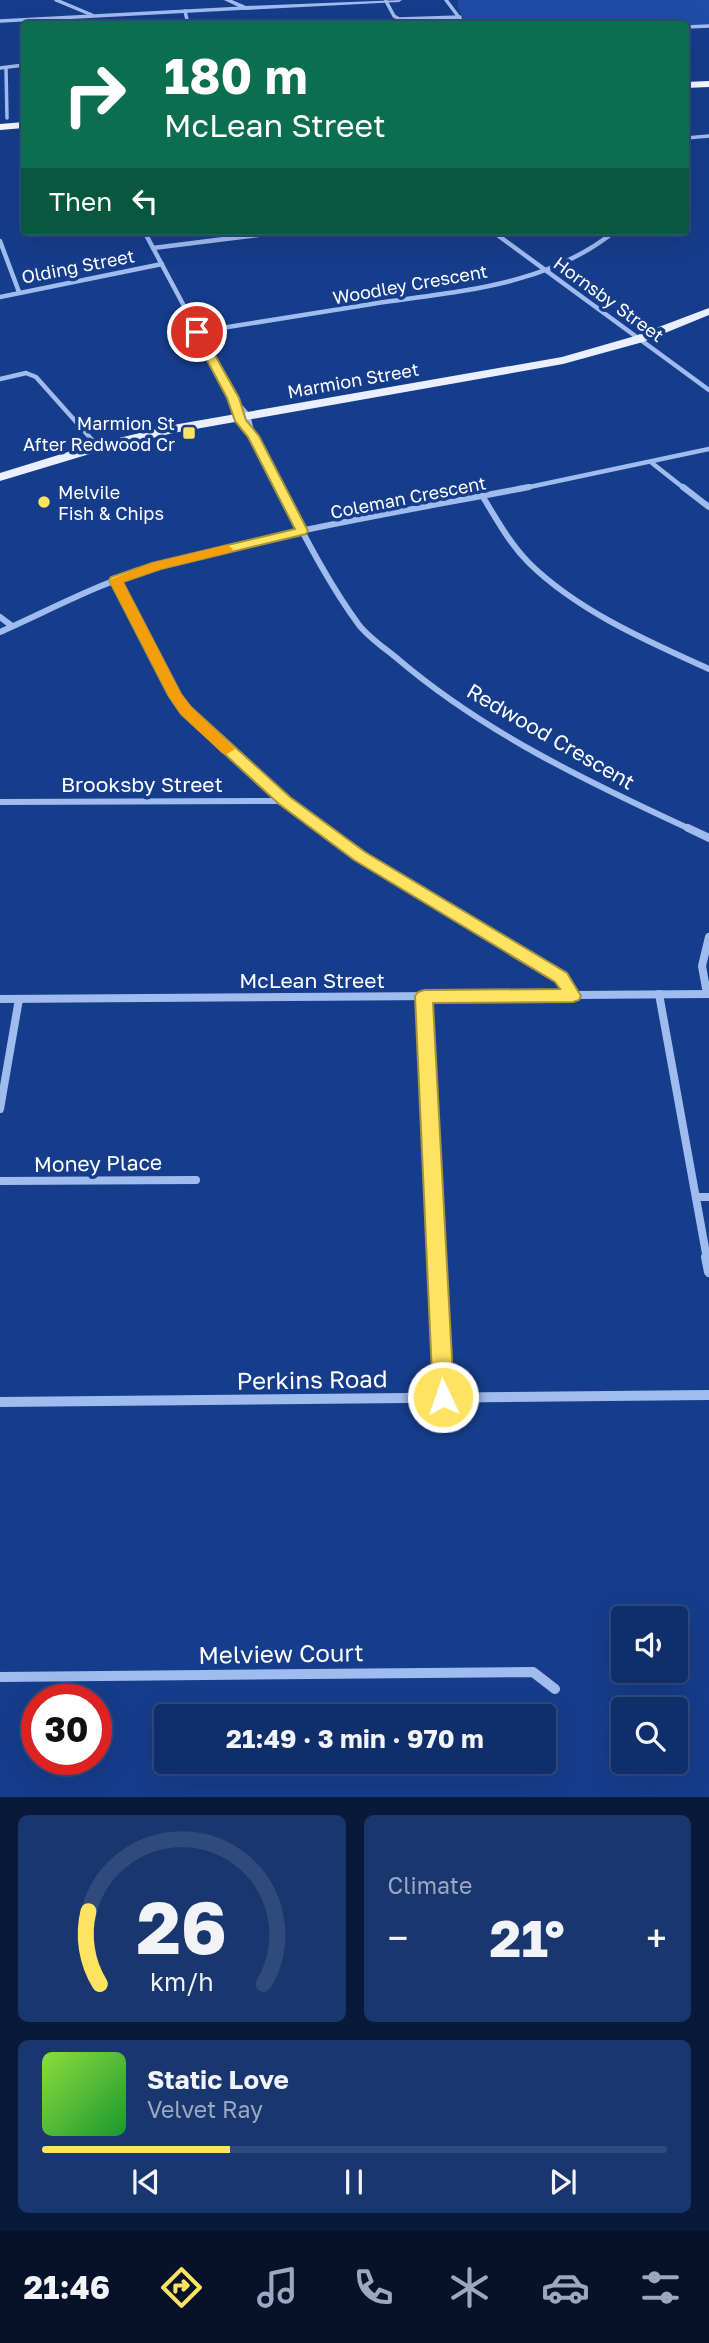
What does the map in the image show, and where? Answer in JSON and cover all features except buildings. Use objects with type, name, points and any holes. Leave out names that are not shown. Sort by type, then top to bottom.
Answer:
[{"type":"highway","points":[[689,78],[709,77]]},
{"type":"highway","points":[[689,85],[709,84]]},
{"type":"highway","points":[[2,121],[21,118]]},
{"type":"highway","points":[[2,121],[21,124]]},
{"type":"main road","name":"Marmion Street","points":[[642,341],[709,311]]},
{"type":"main road","name":"Marmion Street","points":[[0,477],[100,449],[245,418],[528,371],[642,341],[709,316]]},
{"type":"main road","name":"Marmion Street","points":[[0,483],[100,449]]},
{"type":"street","points":[[56,0],[96,16]]},
{"type":"street","points":[[0,21],[185,11],[230,3],[245,8],[308,2],[399,0]]},
{"type":"street","points":[[446,0],[462,21]]},
{"type":"street","points":[[454,0],[454,8]]},
{"type":"street","points":[[386,1],[394,16],[399,19],[460,17]]},
{"type":"street","points":[[185,11],[187,21]]},
{"type":"street","points":[[689,27],[709,26]]},
{"type":"street","points":[[0,68],[21,66]]},
{"type":"street","points":[[2,121],[6,68]]},
{"type":"street","points":[[689,138],[709,136]]},
{"type":"street","name":"Redwood Crescent","points":[[146,235],[245,418],[302,531],[360,627],[424,681],[517,742],[625,799],[709,838]]},
{"type":"street","points":[[153,247],[255,235]]},
{"type":"street","name":"Hornsby Street","points":[[497,235],[709,390]]},
{"type":"street","name":"Woodley Crescent","points":[[197,332],[462,290],[546,271],[592,251],[610,235]]},
{"type":"street","points":[[0,241],[19,292]]},
{"type":"street","name":"Olding Street","points":[[0,297],[162,264]]},
{"type":"street","points":[[0,379],[26,373],[36,377],[100,449]]},
{"type":"street","name":"Redwood Crescent","points":[[233,398],[254,428],[253,436]]},
{"type":"street","name":"Coleman Crescent","points":[[0,632],[116,580],[157,566],[302,531],[652,463],[709,449]]},
{"type":"street","points":[[652,463],[709,507]]},
{"type":"street","points":[[483,497],[517,550],[550,580],[626,628],[709,669]]},
{"type":"street","points":[[116,580],[175,695],[186,710],[285,801],[359,856],[561,977],[573,996]]},
{"type":"street","points":[[0,617],[12,626]]},
{"type":"street","name":"Brooksby Street","points":[[0,803],[285,801]]},
{"type":"street","points":[[708,994],[702,966],[709,937]]},
{"type":"street","points":[[659,994],[709,1272]]},
{"type":"street","name":"McLean Street","points":[[0,999],[708,994]]},
{"type":"street","points":[[424,996],[443,1397]]},
{"type":"street","points":[[0,1110],[19,999]]},
{"type":"street","name":"Money Place","points":[[0,1181],[197,1180]]},
{"type":"street","points":[[696,1198],[709,1197]]},
{"type":"street","name":"Perkins Road","points":[[0,1402],[709,1395]]},
{"type":"street","name":"Melview Court","points":[[0,1677],[533,1672],[555,1689]]},
{"type":"shaded area","points":[[458,0],[709,0],[709,25],[689,25],[689,21],[464,21],[458,8]]},
{"type":"slow traffic","points":[[227,549],[157,566],[116,580],[175,695],[186,710],[227,749]]},
{"type":"place","name":"Marmion St After Redwood Cr","points":[[189,433]]},
{"type":"place","name":"Melvile Fish & Chips","points":[[44,502]]},
{"type":"route","points":[[197,332],[233,398],[245,429],[253,436],[302,531],[157,566],[116,580],[175,695],[186,710],[259,780],[285,801],[359,856],[561,977],[573,996],[424,996],[443,1397]]}]
